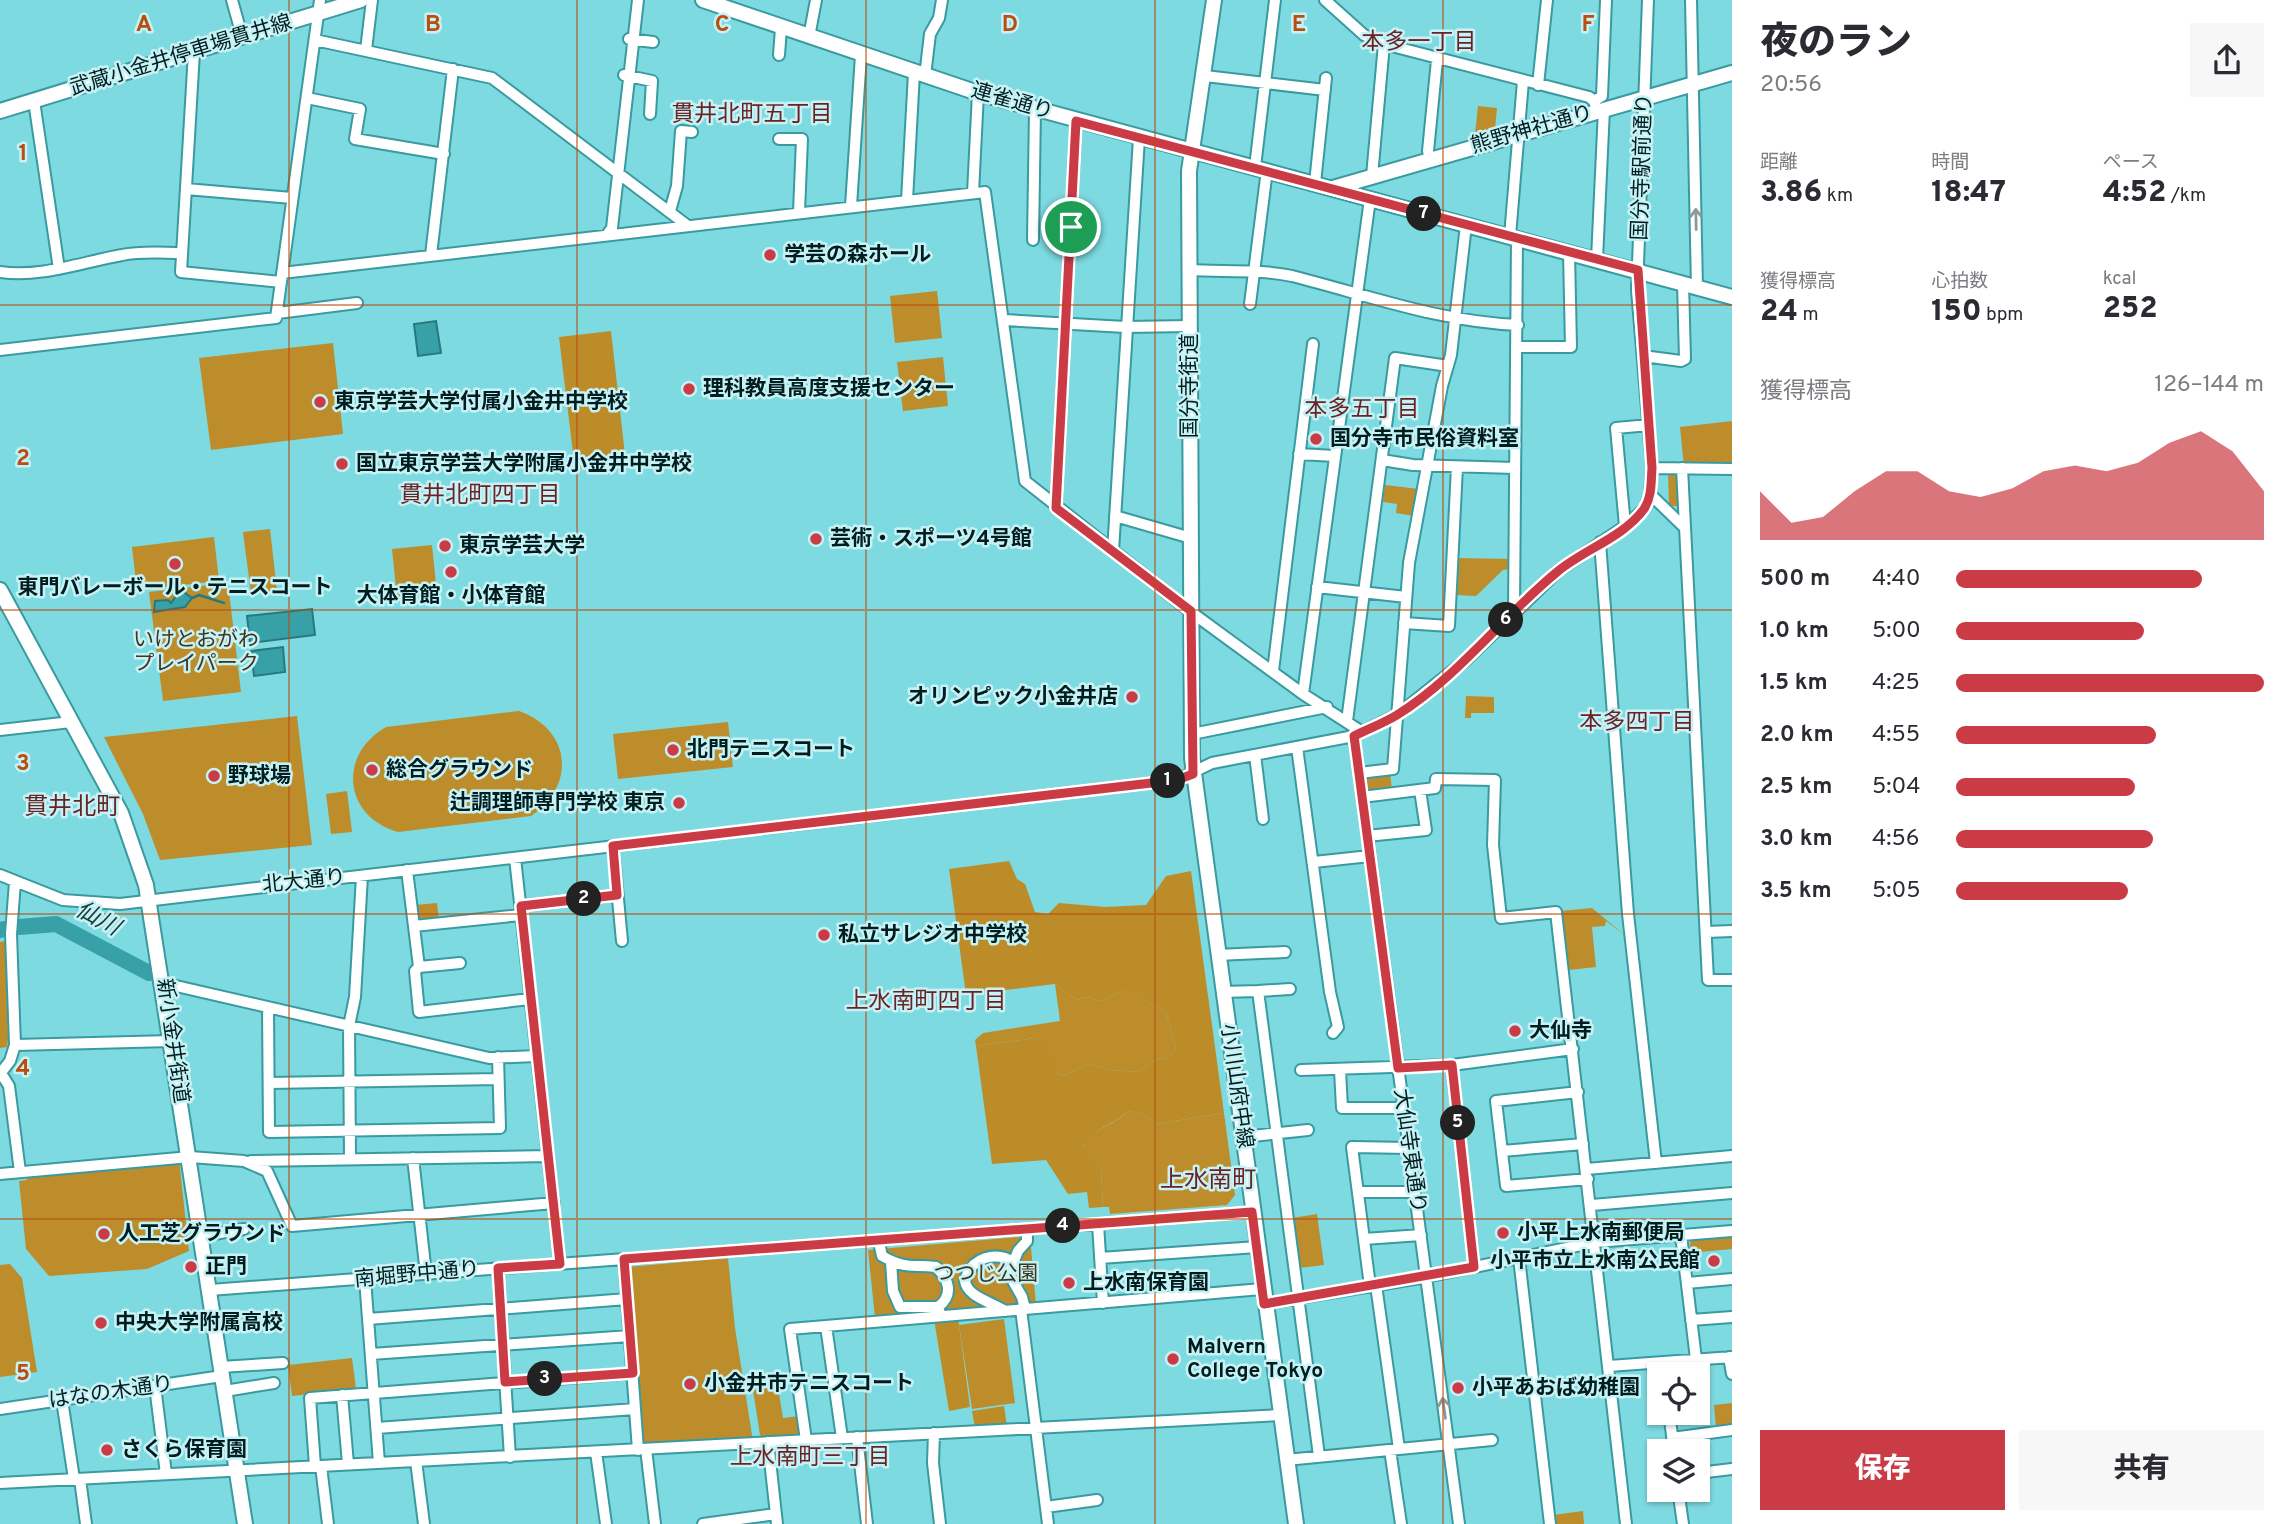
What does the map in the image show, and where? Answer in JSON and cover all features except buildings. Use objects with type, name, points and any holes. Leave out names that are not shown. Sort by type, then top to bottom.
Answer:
[{"type":"main road","name":"武蔵小金井停車場貫井線","points":[[0,111],[194,52],[320,7],[361,0]]},
{"type":"main road","name":"連雀通り","points":[[703,0],[978,93],[1732,297]]},
{"type":"main road","name":"国分寺街道","points":[[1193,774],[1189,171],[1214,0]]},
{"type":"main road","name":"熊野神社通り","points":[[1334,188],[1599,107],[1732,73]]},
{"type":"main road","name":"新小金井街道","points":[[0,590],[121,813],[149,900],[245,1524]]},
{"type":"main road","name":"小川山府中線","points":[[1193,774],[1296,1524]]},
{"type":"street","points":[[232,0],[242,36]]},
{"type":"street","points":[[366,50],[372,0]]},
{"type":"street","points":[[630,39],[631,0]]},
{"type":"street","points":[[607,235],[611,228],[614,168],[630,39],[638,0]]},
{"type":"street","points":[[809,37],[816,0]]},
{"type":"street","points":[[907,200],[920,74],[930,34],[939,18],[942,0]]},
{"type":"street","points":[[1250,304],[1256,274],[1265,84],[1275,0]]},
{"type":"street","points":[[1325,0],[1364,36],[1384,44],[1538,85],[1599,107]]},
{"type":"street","points":[[1538,85],[1548,0]]},
{"type":"street","points":[[1597,259],[1599,107],[1602,96],[1606,0]]},
{"type":"street","name":"国分寺駅前通り","points":[[1648,0],[1638,270],[1652,468],[1650,494]]},
{"type":"street","points":[[1643,356],[1681,361],[1685,359],[1690,286],[1693,83],[1691,0]]},
{"type":"street","points":[[0,350],[276,318],[320,7]]},
{"type":"street","points":[[779,55],[781,28]]},
{"type":"street","points":[[630,39],[653,43]]},
{"type":"street","points":[[315,40],[492,78],[688,226]]},
{"type":"street","points":[[1372,176],[1384,44]]},
{"type":"street","points":[[194,52],[181,272],[282,278],[431,255],[985,192],[1026,481],[1056,508],[1191,611],[1303,694],[1347,721],[1358,734]]},
{"type":"street","points":[[852,206],[861,55]]},
{"type":"street","points":[[1430,159],[1437,60]]},
{"type":"street","points":[[431,255],[453,69]]},
{"type":"street","points":[[625,76],[652,81],[650,114]]},
{"type":"street","points":[[1205,76],[1325,90]]},
{"type":"street","points":[[1315,183],[1326,78]]},
{"type":"street","points":[[1514,611],[1518,325],[1514,237],[1523,81]]},
{"type":"street","points":[[973,193],[978,93]]},
{"type":"street","points":[[307,98],[360,109],[355,139],[444,154]]},
{"type":"street","points":[[34,101],[59,269]]},
{"type":"street","points":[[1033,240],[1035,109]]},
{"type":"street","points":[[1056,508],[1076,121]]},
{"type":"street","points":[[670,211],[677,186],[681,131],[692,132]]},
{"type":"street","points":[[1112,551],[1139,138]]},
{"type":"street","points":[[779,139],[802,139],[799,212]]},
{"type":"street","points":[[186,189],[292,198]]},
{"type":"street","points":[[1303,694],[1370,199]]},
{"type":"street","points":[[1359,773],[1393,769],[1409,563],[1448,366],[1466,225]]},
{"type":"street","points":[[1518,348],[1571,347],[1569,252]]},
{"type":"street","points":[[0,272],[17,274],[59,269],[125,254],[182,253]]},
{"type":"street","points":[[1189,270],[1289,275],[1356,296],[1455,318],[1518,325]]},
{"type":"street","points":[[278,313],[357,303]]},
{"type":"street","points":[[1005,320],[1125,327],[1190,326]]},
{"type":"street","points":[[1273,671],[1313,344]]},
{"type":"street","points":[[1347,721],[1395,358],[1448,366]]},
{"type":"street","points":[[1625,526],[1616,428],[1648,425]]},
{"type":"street","points":[[1299,454],[1335,456]]},
{"type":"street","points":[[1382,460],[1428,466],[1515,468]]},
{"type":"street","points":[[1404,623],[1449,626],[1457,467]]},
{"type":"street","points":[[1652,468],[1732,469]]},
{"type":"street","points":[[1682,468],[1708,980],[1732,980]]},
{"type":"street","points":[[1193,774],[1212,763],[1358,734],[1396,715],[1457,668],[1558,571],[1625,526],[1645,508],[1650,494],[1685,528]]},
{"type":"street","points":[[1115,516],[1191,538]]},
{"type":"street","points":[[1600,542],[1628,914],[1656,1163]]},
{"type":"street","points":[[1317,587],[1406,597]]},
{"type":"street","points":[[1192,734],[1327,707]]},
{"type":"street","points":[[0,730],[71,722]]},
{"type":"street","name":"大仙寺東通り","points":[[1358,734],[1362,797],[1459,1524]]},
{"type":"street","points":[[1297,747],[1330,992],[1338,1027],[1333,1033]]},
{"type":"street","points":[[1255,755],[1263,818]]},
{"type":"street","name":"北大通り","points":[[0,875],[43,894],[81,903],[120,904],[1177,780],[1193,774]]},
{"type":"street","points":[[1362,797],[1435,788],[1436,779],[1495,780],[1493,845],[1501,918],[1556,912],[1592,1205],[1626,1524]]},
{"type":"street","points":[[1367,836],[1426,830],[1420,790]]},
{"type":"street","points":[[613,846],[622,941]]},
{"type":"street","points":[[1314,862],[1370,856]]},
{"type":"street","points":[[515,858],[560,1264]]},
{"type":"street","points":[[407,870],[419,967]]},
{"type":"street","points":[[349,1158],[349,1026],[355,997],[362,876]]},
{"type":"street","points":[[15,882],[6,920],[11,934],[15,1045],[10,1061],[1,1074],[9,1086],[20,1172]]},
{"type":"street","points":[[414,926],[617,895]]},
{"type":"street","points":[[1706,932],[1732,931]]},
{"type":"street","points":[[1217,955],[1286,953]]},
{"type":"street","points":[[460,963],[419,967],[415,971],[419,1012],[530,999]]},
{"type":"street","points":[[163,983],[498,1058],[536,1056]]},
{"type":"street","points":[[1222,992],[1290,989]]},
{"type":"street","points":[[1258,991],[1319,1456]]},
{"type":"street","points":[[268,1007],[269,1132],[499,1128],[498,1058]]},
{"type":"street","points":[[15,1045],[172,1041]]},
{"type":"street","points":[[1301,1070],[1452,1065],[1573,1049]]},
{"type":"street","points":[[1452,1065],[1474,1267]]},
{"type":"street","points":[[1340,1070],[1342,1108],[1404,1108]]},
{"type":"street","points":[[269,1083],[498,1079]]},
{"type":"street","points":[[1578,1092],[1496,1101],[1506,1186],[1656,1163],[1732,1156]]},
{"type":"street","points":[[1243,1137],[1308,1130]]},
{"type":"street","points":[[1502,1151],[1583,1144]]},
{"type":"street","points":[[1401,1524],[1373,1286],[1352,1147],[1409,1148]]},
{"type":"street","points":[[0,1174],[190,1157],[244,1161],[548,1156]]},
{"type":"street","points":[[413,1158],[417,1215],[426,1274]]},
{"type":"street","points":[[244,1161],[267,1171],[292,1226],[554,1203]]},
{"type":"street","points":[[1358,1192],[1415,1192]]},
{"type":"street","points":[[1592,1205],[1732,1193]]},
{"type":"street","name":"南堀野中通り","points":[[210,1290],[1252,1212]]},
{"type":"street","points":[[1098,1224],[1103,1303]]},
{"type":"street","points":[[202,1236],[244,1229]]},
{"type":"street","points":[[1027,1229],[1027,1241],[1018,1251],[1009,1274],[1023,1297],[1048,1524]]},
{"type":"street","points":[[806,1440],[790,1329],[939,1312],[1005,1311],[1103,1303],[1300,1298],[1426,1277],[1596,1242],[1732,1231]]},
{"type":"street","points":[[1681,1235],[1696,1359]]},
{"type":"street","points":[[1364,1239],[1421,1236]]},
{"type":"street","points":[[880,1247],[882,1256],[891,1262],[912,1268],[936,1267],[943,1274],[949,1288],[939,1312]]},
{"type":"street","points":[[1100,1258],[1257,1247]]},
{"type":"street","points":[[965,1285],[967,1274],[980,1259],[998,1255],[1014,1263]]},
{"type":"street","points":[[1520,1258],[1550,1524]]},
{"type":"street","points":[[624,1259],[635,1409],[655,1524]]},
{"type":"street","points":[[891,1262],[893,1292],[900,1307],[939,1312]]},
{"type":"street","points":[[498,1268],[510,1457]]},
{"type":"street","points":[[365,1279],[379,1463]]},
{"type":"street","points":[[1687,1283],[1732,1279]]},
{"type":"street","points":[[949,1288],[965,1285]]},
{"type":"street","points":[[965,1285],[974,1295],[1005,1311]]},
{"type":"street","points":[[368,1319],[627,1298]]},
{"type":"street","points":[[1691,1320],[1732,1317]]},
{"type":"street","points":[[826,1326],[842,1438]]},
{"type":"street","points":[[371,1354],[630,1336]]},
{"type":"street","points":[[1685,1362],[1731,1357],[1732,1374]]},
{"type":"street","points":[[223,1378],[283,1363]]},
{"type":"street","points":[[1609,1366],[1647,1367]]},
{"type":"street","points":[[328,1524],[310,1398],[633,1373]]},
{"type":"street","points":[[223,1378],[274,1384]]},
{"type":"street","name":"はなの木通り","points":[[0,1409],[223,1378]]},
{"type":"street","points":[[155,1386],[166,1474]]},
{"type":"street","points":[[342,1395],[348,1464]]},
{"type":"street","points":[[62,1400],[86,1524]]},
{"type":"street","points":[[377,1428],[635,1409]]},
{"type":"street","points":[[0,1483],[1280,1415]]},
{"type":"street","points":[[1670,1425],[1672,1438],[1732,1430]]},
{"type":"street","points":[[934,1433],[933,1463],[940,1524]]},
{"type":"street","points":[[857,1437],[867,1524]]},
{"type":"street","points":[[1286,1460],[1492,1440]]},
{"type":"street","points":[[703,1524],[777,1519],[768,1442]]},
{"type":"street","points":[[596,1452],[606,1524]]},
{"type":"street","points":[[416,1461],[424,1524]]},
{"type":"street","points":[[1710,1472],[1732,1469]]},
{"type":"street","points":[[1046,1507],[1097,1500]]},
{"type":"street","points":[[1680,1502],[1683,1524]]},
{"type":"green space","points":[[1478,106],[1497,108],[1495,129],[1475,134]]},
{"type":"green space","points":[[937,291],[942,338],[895,343],[890,296]]},
{"type":"green space","points":[[333,343],[343,434],[211,450],[199,358]]},
{"type":"green space","points":[[943,357],[948,406],[903,411],[897,362]]},
{"type":"green space","points":[[1732,421],[1732,467],[1684,467],[1680,427]]},
{"type":"green space","points":[[1668,472],[1679,472],[1679,506],[1669,506]]},
{"type":"green space","points":[[1385,485],[1419,489],[1414,516],[1396,513],[1397,504],[1383,502]]},
{"type":"green space","points":[[270,529],[277,591],[251,594],[243,532]]},
{"type":"green space","name":"東門バレーボール・テニスコート","points":[[214,537],[219,581],[137,590],[132,547]]},
{"type":"green space","points":[[432,545],[437,594],[397,598],[392,549]]},
{"type":"green space","points":[[1456,558],[1512,559],[1511,569],[1503,570],[1476,596],[1456,595]]},
{"type":"green space","name":"いけとおがわ プレイパーク","points":[[228,583],[241,692],[163,701],[149,592]]},
{"type":"green space","points":[[1466,696],[1494,697],[1494,713],[1471,713],[1471,718],[1465,718]]},
{"type":"green space","points":[[519,711],[537,720],[550,731],[562,759],[556,790],[546,804],[531,816],[398,832],[380,824],[366,813],[358,800],[353,784],[354,769],[360,753],[370,739],[386,727]]},
{"type":"green space","name":"野球場","points":[[297,716],[312,845],[160,860],[143,814],[104,737]]},
{"type":"green space","name":"北門テニスコート","points":[[728,722],[733,767],[618,779],[613,734]]},
{"type":"green space","points":[[1390,773],[1392,790],[1369,792],[1364,777]]},
{"type":"green space","points":[[347,791],[352,832],[331,834],[326,794]]},
{"type":"green space","points":[[437,903],[439,920],[417,920],[415,905]]},
{"type":"green space","points":[[1592,908],[1627,937],[1606,921],[1605,926],[1592,927],[1596,967],[1569,970],[1560,911]]},
{"type":"green space","points":[[5,941],[8,1039],[7,1047],[0,1048],[0,942]]},
{"type":"green space","points":[[1055,984],[1077,1000],[1087,997],[1101,1001],[1123,990],[1138,990],[1149,1003],[1166,1012],[1176,1049],[1169,1058],[1156,1060],[1138,1072],[1109,1070],[1089,1064],[1063,1076],[1057,1073],[1036,1038],[976,1046],[975,1040],[983,1033],[1060,1021]]},
{"type":"green space","points":[[1128,1111],[1144,1114],[1156,1124],[1224,1113],[1235,1195],[1227,1205],[1110,1214],[1109,1207],[1103,1207],[1101,1168],[1087,1160],[1083,1143]]},
{"type":"green space","points":[[179,1159],[189,1251],[147,1269],[49,1276],[26,1249],[19,1181],[27,1180],[27,1175]]},
{"type":"green space","points":[[1317,1214],[1324,1265],[1299,1268],[1292,1218]]},
{"type":"green space","points":[[1732,1234],[1732,1249],[1689,1253],[1691,1238]]},
{"type":"green space","name":"つつじ公園","points":[[1030,1236],[1036,1305],[875,1318],[868,1250]]},
{"type":"green space","name":"小金井市テニスコート","points":[[728,1258],[735,1328],[753,1441],[642,1447],[628,1267]]},
{"type":"green space","points":[[10,1264],[22,1278],[37,1372],[0,1377],[0,1265]]},
{"type":"green space","points":[[1004,1319],[1015,1403],[972,1409],[959,1325]]},
{"type":"green space","points":[[352,1358],[356,1389],[292,1396],[288,1365]]},
{"type":"green space","points":[[778,1387],[783,1418],[799,1416],[801,1434],[798,1437],[764,1439],[760,1435],[753,1390]]},
{"type":"green space","points":[[1732,1403],[1732,1426],[1716,1429],[1714,1405]]},
{"type":"green space","points":[[1583,1511],[1584,1524],[1554,1524],[1553,1515]]},
{"type":"shaded area","points":[[611,331],[626,464],[575,470],[559,337]]},
{"type":"shaded area","points":[[1009,861],[1017,879],[1025,884],[1035,912],[1048,914],[1059,903],[1105,907],[1146,905],[1166,876],[1191,871],[1224,1113],[1156,1124],[1144,1114],[1128,1111],[1094,1134],[1083,1144],[1088,1160],[1101,1168],[1103,1207],[1089,1208],[1087,1192],[1068,1194],[1046,1160],[992,1164],[976,1046],[1036,1038],[1055,1060],[1057,1073],[1063,1076],[1089,1064],[1109,1070],[1138,1072],[1156,1060],[1169,1058],[1176,1049],[1166,1012],[1149,1003],[1137,990],[1123,990],[1101,1001],[1087,997],[1077,1000],[1055,984],[966,995],[949,869]]},
{"type":"shaded area","points":[[958,1317],[970,1407],[949,1411],[934,1319]]},
{"type":"shaded area","points":[[1004,1406],[1007,1426],[975,1428],[972,1411]]},
{"type":"water","points":[[436,321],[441,353],[418,356],[414,324]]},
{"type":"water","points":[[178,593],[185,593],[192,598],[185,607],[154,612],[155,601],[168,600],[171,603]]},
{"type":"water","points":[[312,609],[315,635],[250,643],[247,616]]},
{"type":"water","points":[[283,647],[285,672],[254,676],[251,651]]},
{"type":"waterway","points":[[192,598],[199,595],[224,603]]},
{"type":"waterway","name":"仙川","points":[[19,927],[56,924],[149,973]]},
{"type":"waterway","name":"仙川","points":[[0,930],[4,929]]},
{"type":"place","name":"学芸の森ホール","points":[[770,255]]},
{"type":"place","name":"理科教員高度支援センター","points":[[689,389]]},
{"type":"place","name":"東京学芸大学付属小金井中学校","points":[[320,402]]},
{"type":"place","name":"国分寺市民俗資料室","points":[[1316,439]]},
{"type":"place","name":"国立東京学芸大学附属小金井中学校","points":[[342,464]]},
{"type":"place","name":"芸術・スポーツ4号館","points":[[816,539]]},
{"type":"place","name":"東京学芸大学","points":[[445,546]]},
{"type":"place","name":"東門バレーボール・テニスコート","points":[[175,564]]},
{"type":"place","name":"大体育館・小体育館","points":[[451,572]]},
{"type":"place","name":"オリンピック小金井店","points":[[1132,697]]},
{"type":"place","name":"北門テニスコート","points":[[673,750]]},
{"type":"place","name":"総合グラウンド","points":[[372,770]]},
{"type":"place","name":"野球場","points":[[214,776]]},
{"type":"place","name":"辻調理師専門学校 東京","points":[[679,803]]},
{"type":"place","name":"私立サレジオ中学校","points":[[824,935]]},
{"type":"place","name":"大仙寺","points":[[1515,1031]]},
{"type":"place","name":"小平上水南郵便局","points":[[1503,1233]]},
{"type":"place","name":"人工芝グラウンド","points":[[104,1234]]},
{"type":"place","name":"小平市立上水南公民館","points":[[1714,1261]]},
{"type":"place","name":"正門","points":[[191,1267]]},
{"type":"place","name":"上水南保育園","points":[[1069,1283]]},
{"type":"place","name":"中央大学附属高校","points":[[101,1323]]},
{"type":"place","name":"Malvern College Tokyo","points":[[1173,1359]]},
{"type":"place","name":"小金井市テニスコート","points":[[690,1384]]},
{"type":"place","name":"小平あおば幼稚園","points":[[1458,1388]]},
{"type":"place","name":"さくら保育園","points":[[107,1450]]},
{"type":"district","name":"本多一丁目","points":[[1419,43]]},
{"type":"district","name":"貫井北町五丁目","points":[[752,115]]},
{"type":"district","name":"本多五丁目","points":[[1362,410]]},
{"type":"district","name":"貫井北町四丁目","points":[[480,496]]},
{"type":"district","name":"本多四丁目","points":[[1637,723]]},
{"type":"district","name":"貫井北町","points":[[72,808]]},
{"type":"district","name":"上水南町四丁目","points":[[926,1002]]},
{"type":"district","name":"上水南町","points":[[1208,1181]]},
{"type":"district","name":"上水南町三丁目","points":[[810,1458]]},
{"type":"route","points":[[1076,121],[1638,270],[1637,290],[1652,468],[1650,494],[1645,508],[1628,525],[1558,571],[1466,660],[1421,698],[1396,715],[1354,736],[1398,1068],[1452,1065],[1474,1267],[1264,1304],[1252,1212],[624,1259],[633,1373],[505,1382],[498,1268],[560,1264],[521,906],[617,895],[613,846],[1177,780],[1193,774],[1191,611],[1056,508],[1071,227],[1076,121]]}]
